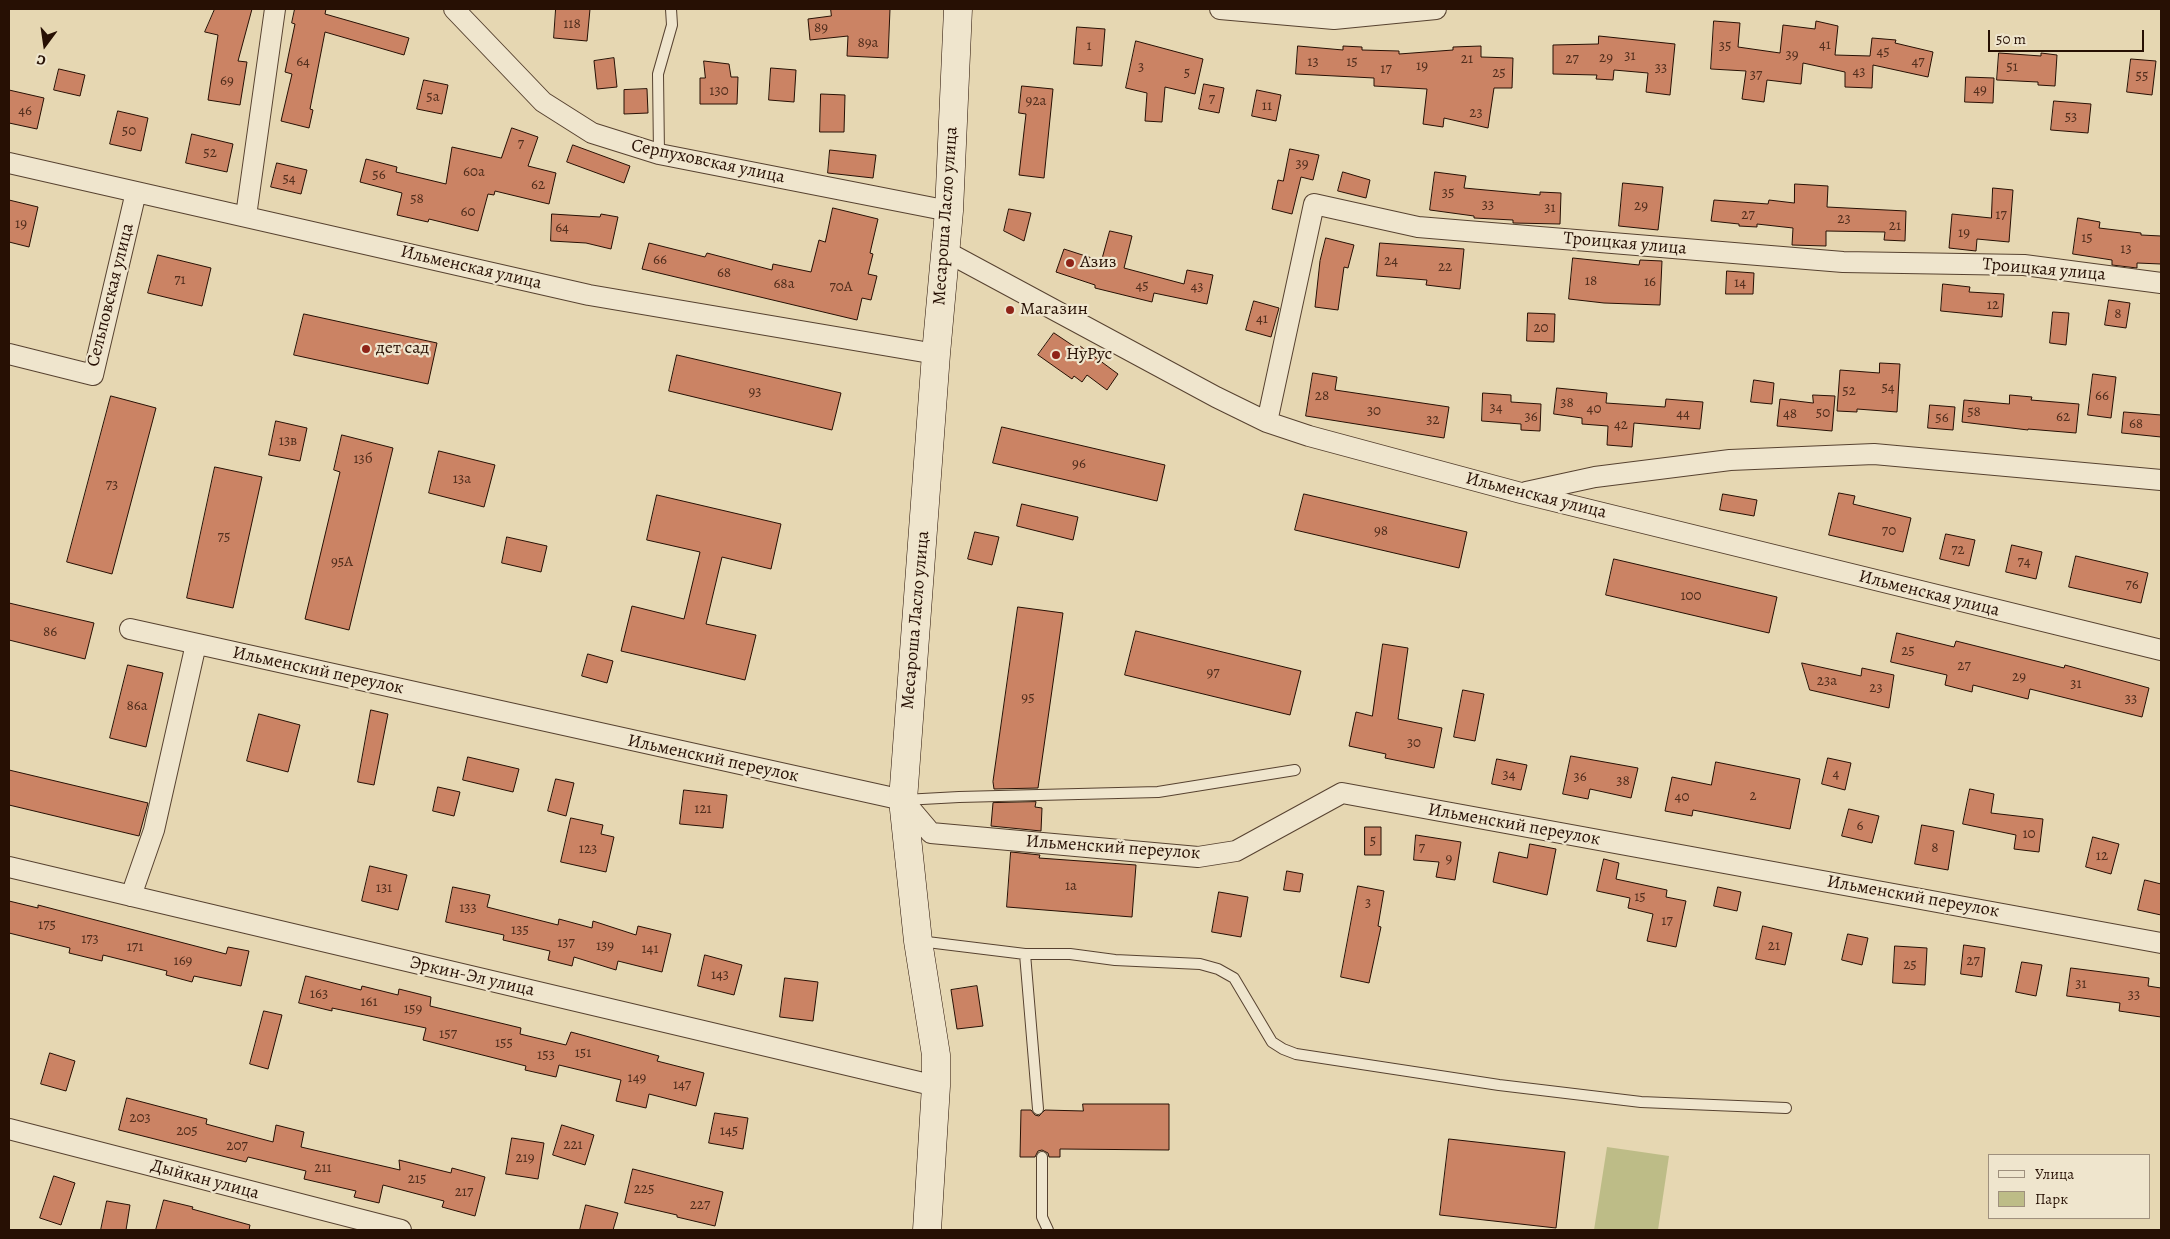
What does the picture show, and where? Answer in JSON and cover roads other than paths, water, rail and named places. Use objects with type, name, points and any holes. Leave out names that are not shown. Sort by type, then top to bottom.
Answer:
[{"type":"street","points":[[246,216],[275,9]]},
{"type":"street","name":"Серпуховская улица","points":[[454,9],[543,102],[592,133],[659,154],[949,211]]},
{"type":"street","name":"Месароша Ласло улица","points":[[927,1230],[936,1086],[936,1055],[918,941],[903,800],[936,354],[949,211],[958,9]]},
{"type":"street","points":[[1220,9],[1334,19],[1436,9]]},
{"type":"street","name":"Ильменская улица","points":[[9,163],[589,295],[936,354]]},
{"type":"street","name":"Сельповская улица","points":[[9,354],[93,375],[136,192]]},
{"type":"street","name":"Троицкая улица","points":[[1267,422],[1314,204],[1418,227],[1844,262],[2024,265],[2161,282]]},
{"type":"street","name":"Ильменская улица","points":[[945,251],[1216,397],[1267,422],[1309,436],[1522,493],[2161,650]]},
{"type":"street","points":[[1522,493],[1595,477],[1730,460],[1874,454],[2161,480]]},
{"type":"street","name":"Ильменский переулок","points":[[130,629],[903,800],[930,833],[1198,857],[1236,851],[1342,793],[2161,943]]},
{"type":"street","points":[[131,896],[154,830],[196,644]]},
{"type":"street","name":"Эркин-Эл улица","points":[[9,867],[936,1086]]},
{"type":"street","name":"Дыйкан улица","points":[[9,1129],[401,1230]]},
{"type":"lane","points":[[659,154],[658,74],[672,25],[671,9]]},
{"type":"lane","points":[[903,800],[1158,792],[1295,770]]},
{"type":"lane","points":[[918,941],[1025,954],[1070,954],[1115,960],[1200,964],[1218,969],[1234,978],[1272,1042],[1296,1054],[1499,1085],[1641,1102],[1786,1108]]},
{"type":"lane","points":[[1025,954],[1038,1110]]},
{"type":"lane","points":[[1042,1157],[1042,1217],[1048,1230]]},
{"type":"place","name":"Азиз","points":[[1070,263]]},
{"type":"place","name":"Магазин","points":[[1010,310]]},
{"type":"place","name":"дет сад","points":[[366,349]]},
{"type":"place","name":"НуРус","points":[[1056,355]]}]
